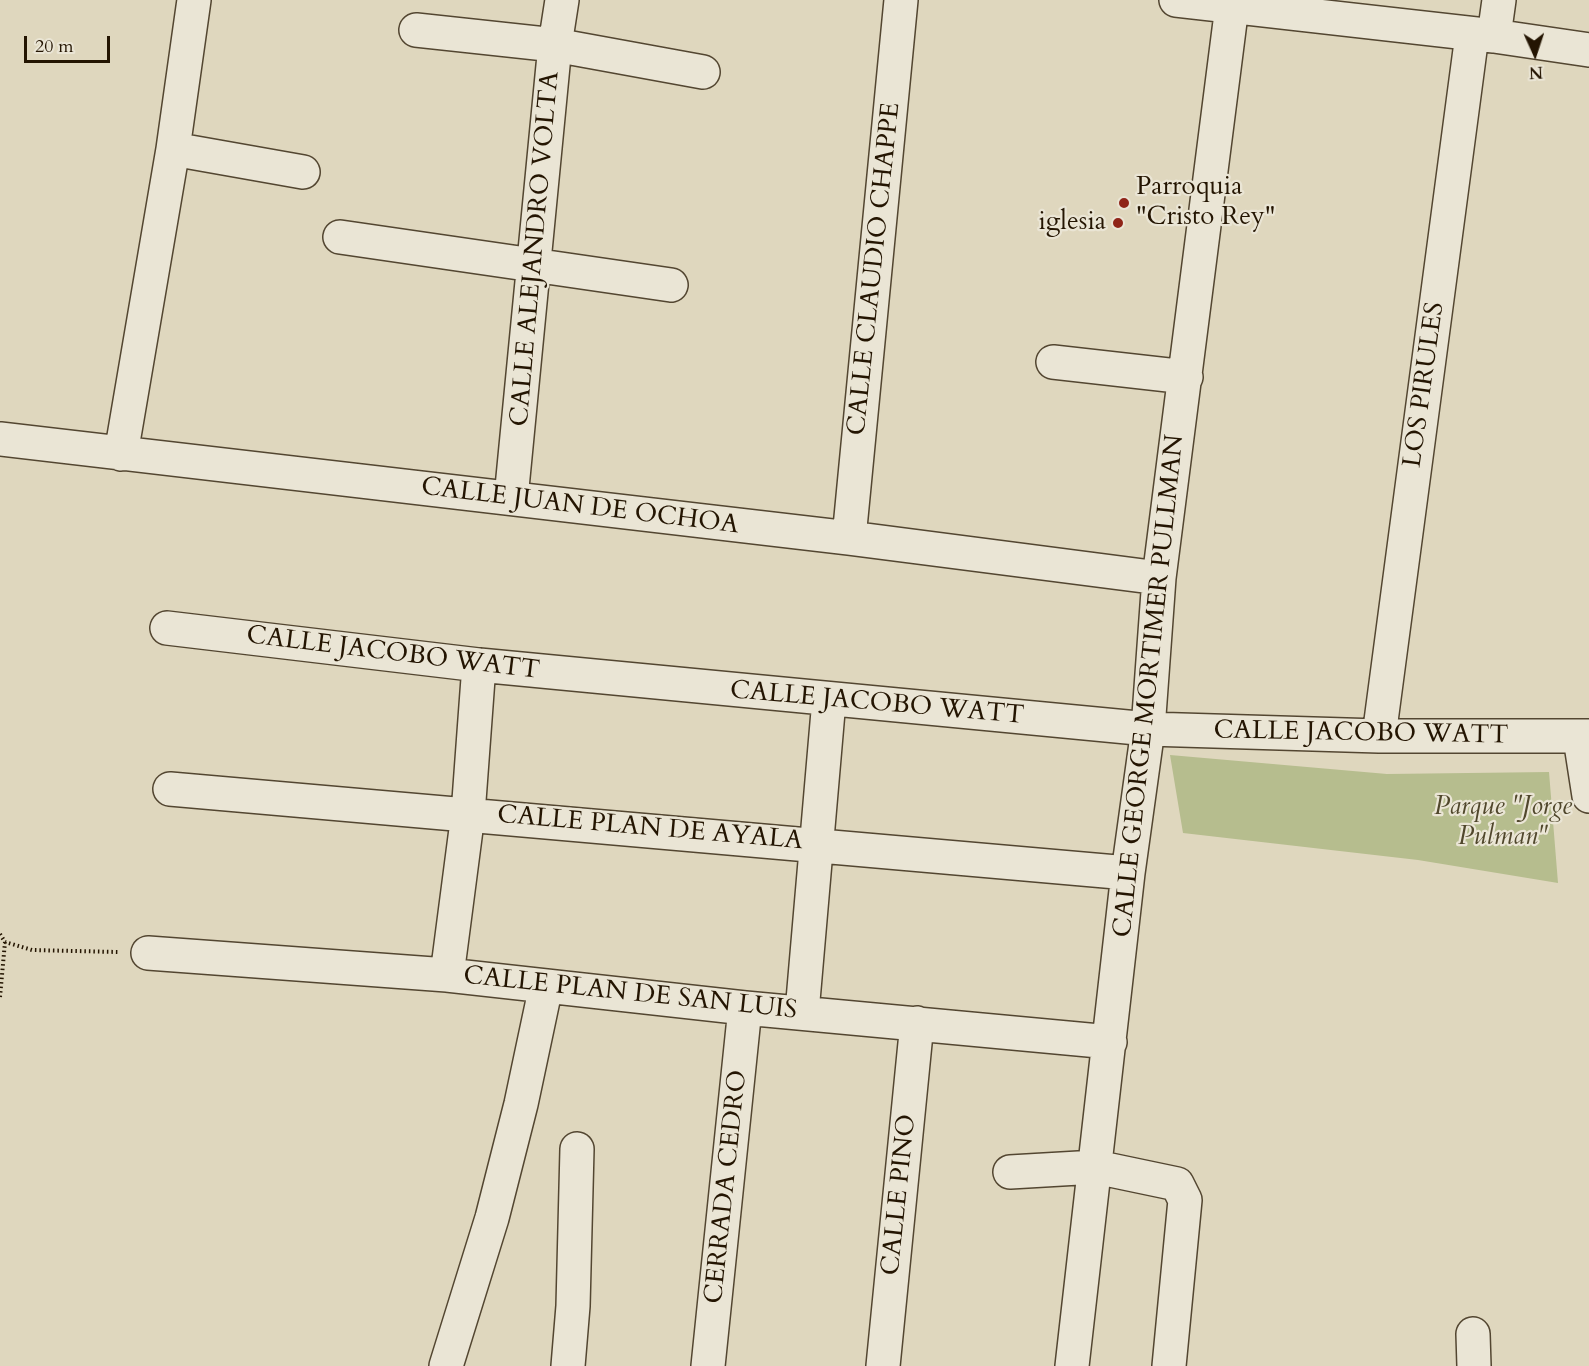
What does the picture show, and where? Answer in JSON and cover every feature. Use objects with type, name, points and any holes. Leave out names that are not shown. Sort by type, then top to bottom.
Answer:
[{"type":"street","points":[[121,454],[173,149],[194,0]]},
{"type":"street","name":"CALLE ALEJANDRO VOLTA","points":[[511,498],[536,264],[555,45],[562,0]]},
{"type":"street","name":"CALLE CLAUDIO CHAPPE","points":[[849,538],[901,0]]},
{"type":"street","points":[[1176,0],[1232,6],[1295,6],[1589,50]]},
{"type":"street","name":"LOS PIRULES","points":[[1379,736],[1483,35],[1499,0]]},
{"type":"street","name":"CALLE GEORGE MORTIMER PULLMAN","points":[[1072,1366],[1128,873],[1148,729],[1159,578],[1232,6]]},
{"type":"street","points":[[416,30],[555,45],[703,72]]},
{"type":"street","points":[[173,149],[303,171]]},
{"type":"street","points":[[340,237],[671,285]]},
{"type":"street","points":[[1053,362],[1186,377]]},
{"type":"street","name":"CALLE JUAN DE OCHOA","points":[[0,438],[849,538],[1159,578]]},
{"type":"street","name":"CALLE JACOBO WATT","points":[[167,628],[479,665],[1148,729],[1379,736],[1585,737]]},
{"type":"street","points":[[447,975],[468,814],[479,665]]},
{"type":"street","points":[[802,1012],[829,700]]},
{"type":"street","points":[[1585,737],[1589,796]]},
{"type":"street","name":"CALLE PLAN DE AYALA","points":[[170,789],[816,843],[1128,873]]},
{"type":"street","name":"CALLE PLAN DE SAN LUIS","points":[[148,953],[447,975],[745,1008],[1110,1042]]},
{"type":"street","points":[[446,1366],[492,1218],[522,1104],[546,986]]},
{"type":"street","name":"CERRADA CEDRO","points":[[708,1366],[745,1008]]},
{"type":"street","name":"CALLE PINO","points":[[883,1366],[917,1023]]},
{"type":"street","points":[[568,1366],[573,1306],[577,1149]]},
{"type":"street","points":[[1010,1172],[1096,1167],[1177,1184],[1185,1200],[1169,1366]]},
{"type":"street","points":[[1473,1334],[1474,1366]]},
{"type":"path","points":[[0,933],[5,942],[0,997]]},
{"type":"path","points":[[5,942],[32,950],[148,953]]},
{"type":"green space","name":"Parque \"Jorge Pulman\"","points":[[1170,755],[1387,774],[1549,772],[1558,883],[1418,860],[1183,833]]},
{"type":"place","name":"Parroquia \"Cristo Rey\"","points":[[1124,203]]},
{"type":"place","name":"iglesia","points":[[1118,223]]}]
